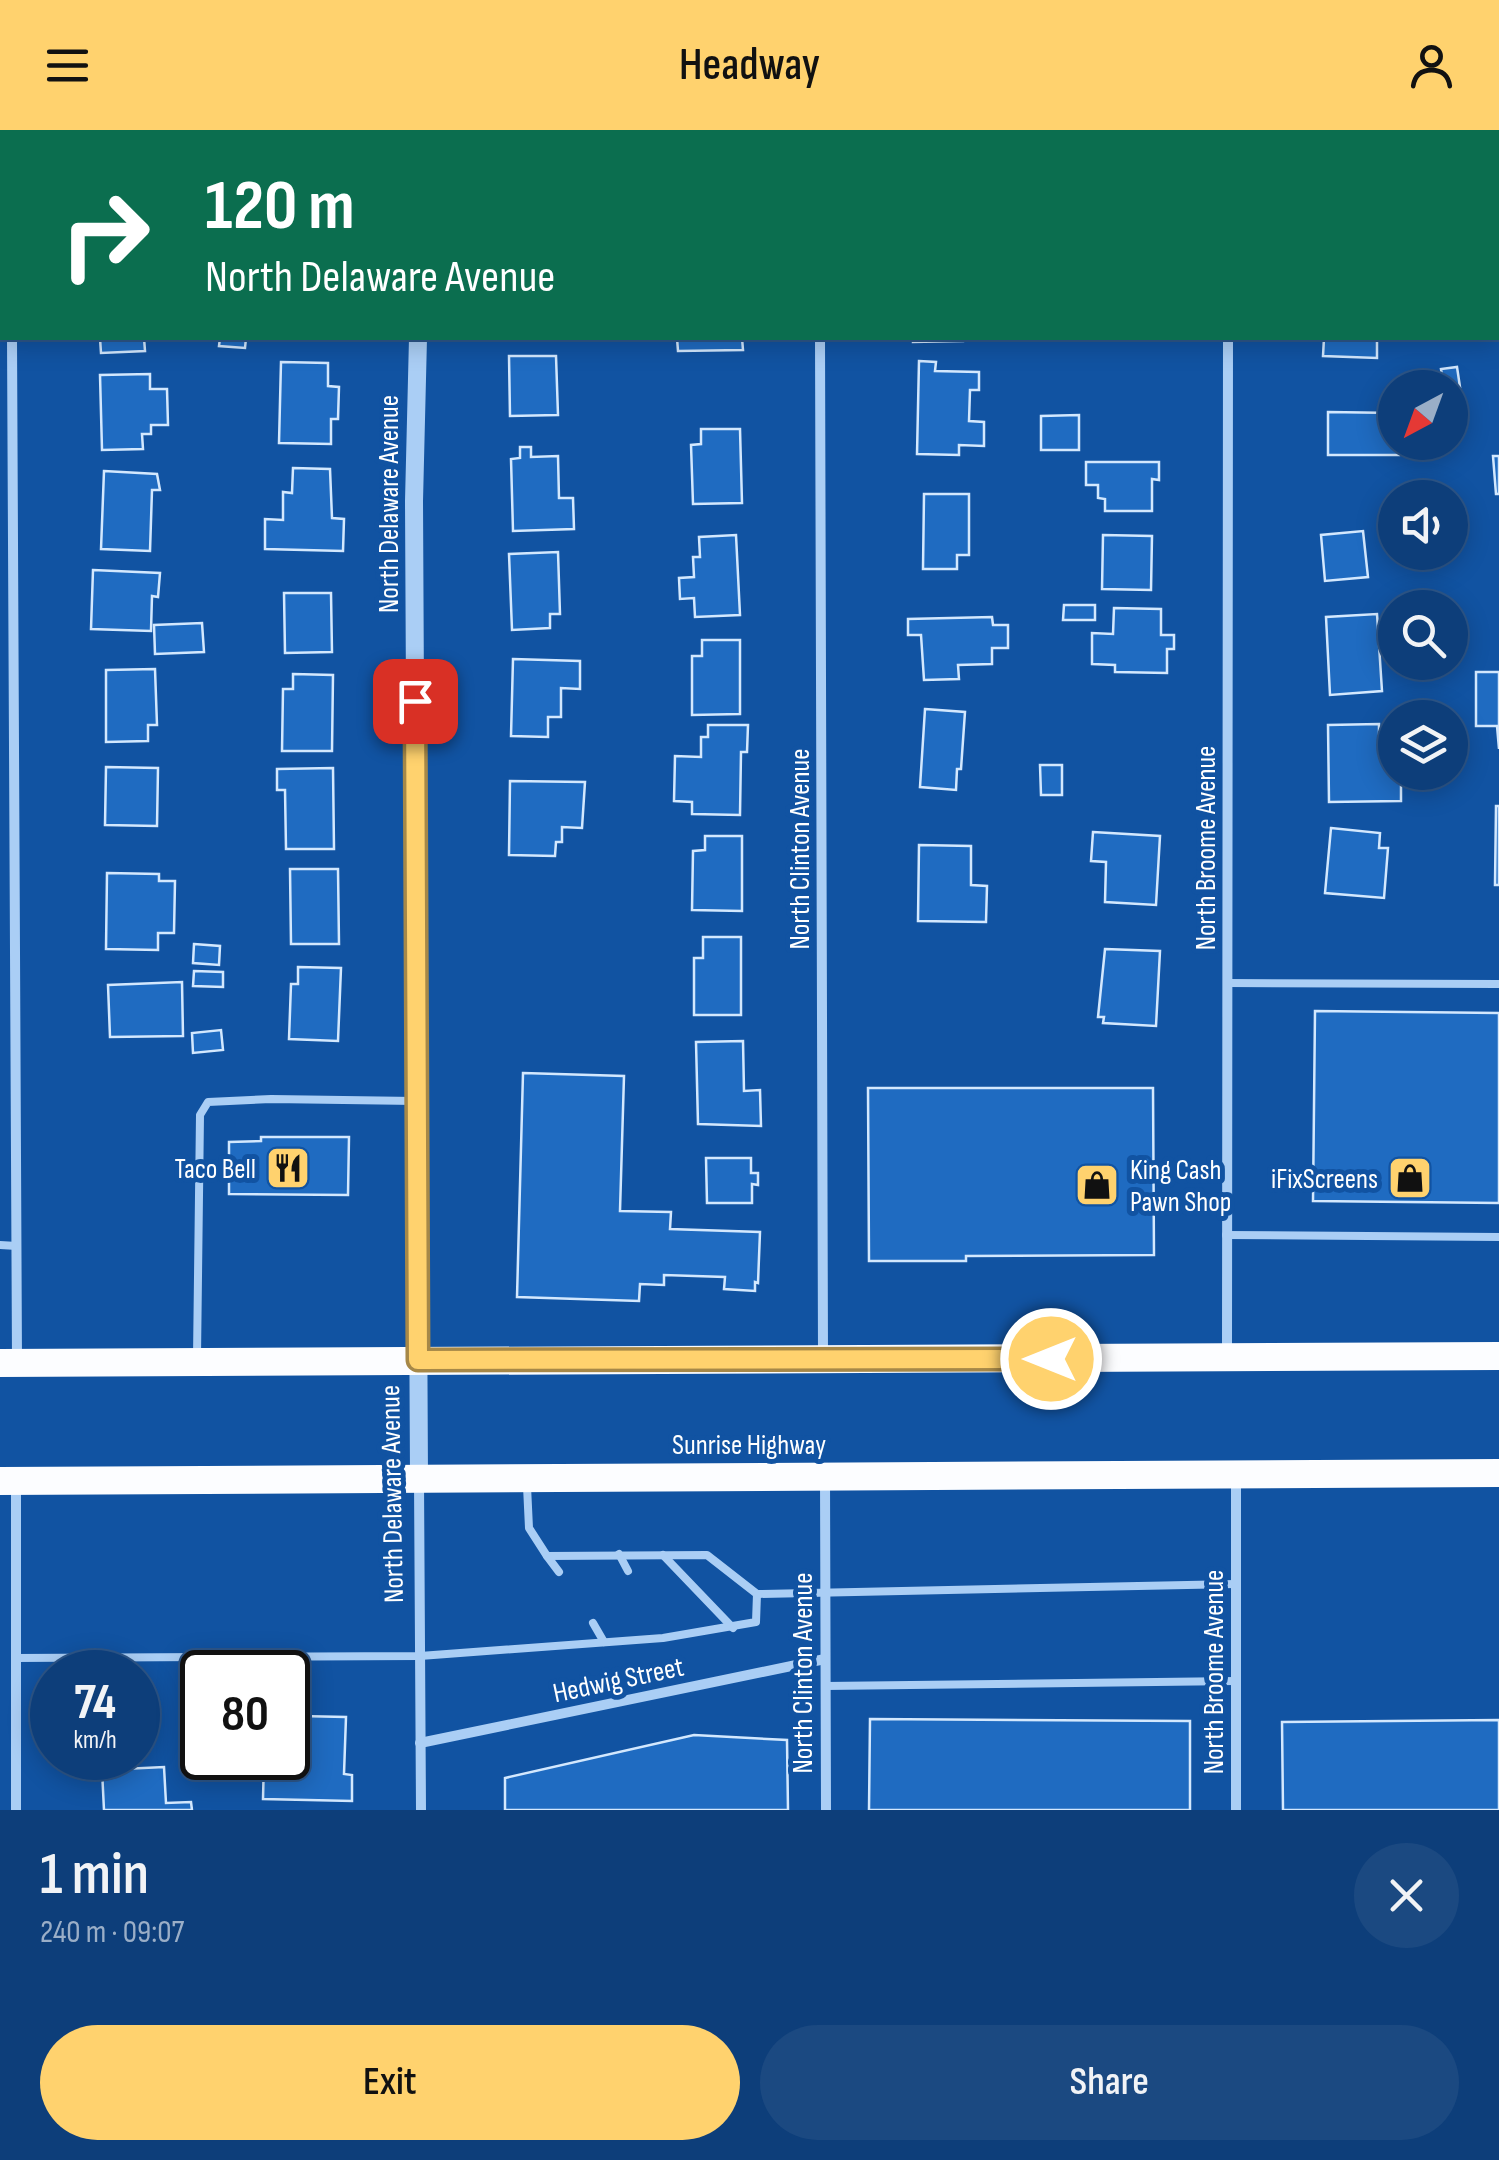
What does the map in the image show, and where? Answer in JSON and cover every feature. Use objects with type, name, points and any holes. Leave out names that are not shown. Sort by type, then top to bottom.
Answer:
[{"type":"highway","points":[[9,1363],[1499,1356]]},
{"type":"highway","name":"Sunrise Highway","points":[[8,1481],[1499,1474]]},
{"type":"street","points":[[9,1363],[17,1246],[12,340]]},
{"type":"street","name":"North Delaware Avenue","points":[[418,340],[414,502],[421,1810]]},
{"type":"street","name":"North Clinton Avenue","points":[[820,340],[823,1360]]},
{"type":"street","name":"North Broome Avenue","points":[[1226,1358],[1228,340]]},
{"type":"street","name":"North Broome Avenue","points":[[1236,1475],[1236,1810]]},
{"type":"street","name":"North Clinton Avenue","points":[[825,1476],[826,1810]]},
{"type":"street","points":[[8,1481],[16,1810]]},
{"type":"street","name":"Hedwig Street","points":[[420,1743],[825,1659]]},
{"type":"lane","points":[[1227,984],[1499,984]]},
{"type":"lane","points":[[197,1362],[200,1115],[208,1102],[416,1101]]},
{"type":"lane","points":[[1226,1235],[1499,1237]]},
{"type":"lane","points":[[0,1245],[17,1246]]},
{"type":"lane","points":[[527,1477],[528,1528],[559,1572]]},
{"type":"lane","points":[[619,1554],[628,1571]]},
{"type":"lane","points":[[663,1554],[732,1628]]},
{"type":"lane","points":[[547,1556],[707,1555],[758,1594],[1236,1584]]},
{"type":"lane","points":[[15,1658],[420,1656],[663,1638],[756,1622],[758,1594]]},
{"type":"lane","points":[[593,1623],[604,1642]]},
{"type":"lane","points":[[656,1625],[663,1638]]},
{"type":"lane","points":[[825,1686],[1236,1680]]},
{"type":"building","points":[[100,340],[144,340],[145,351],[101,353]]},
{"type":"building","points":[[220,340],[246,340],[245,348],[219,346]]},
{"type":"building","points":[[677,340],[742,340],[743,350],[678,351]]},
{"type":"building","points":[[913,340],[963,340],[963,341]]},
{"type":"building","points":[[1324,340],[1377,340],[1377,358],[1323,356]]},
{"type":"building","points":[[509,356],[556,356],[558,415],[510,416]]},
{"type":"building","points":[[919,361],[936,362],[935,371],[979,372],[979,390],[970,390],[969,421],[984,422],[984,446],[959,445],[959,455],[917,454]]},
{"type":"building","points":[[281,362],[328,363],[328,386],[339,387],[338,419],[331,419],[331,444],[279,443]]},
{"type":"building","points":[[150,374],[150,389],[167,389],[168,425],[151,425],[151,434],[142,434],[143,449],[102,450],[100,375]]},
{"type":"building","points":[[1328,412],[1378,413],[1378,455],[1328,455]]},
{"type":"building","points":[[1079,415],[1079,450],[1041,450],[1041,416]]},
{"type":"building","points":[[701,429],[740,429],[742,503],[693,504],[691,445],[701,444]]},
{"type":"building","points":[[520,447],[531,447],[531,457],[558,456],[559,498],[573,498],[574,529],[513,531],[511,459],[520,458]]},
{"type":"building","points":[[1493,456],[1499,456],[1499,494],[1496,494]]},
{"type":"building","points":[[1086,462],[1159,462],[1159,480],[1152,479],[1152,511],[1105,511],[1105,499],[1098,498],[1098,485],[1086,485]]},
{"type":"building","points":[[293,468],[330,469],[332,518],[344,519],[343,551],[265,549],[265,519],[283,520],[283,492],[292,493]]},
{"type":"building","points":[[104,471],[157,474],[160,490],[152,490],[150,551],[101,549]]},
{"type":"building","points":[[924,494],[969,494],[969,555],[957,555],[957,569],[923,569]]},
{"type":"building","points":[[1363,531],[1368,577],[1325,581],[1321,535]]},
{"type":"building","points":[[736,535],[740,615],[695,617],[694,598],[680,599],[679,578],[694,577],[693,557],[700,557],[699,537]]},
{"type":"building","points":[[1103,535],[1152,536],[1151,590],[1102,589]]},
{"type":"building","points":[[558,552],[560,614],[550,614],[550,628],[512,630],[509,554]]},
{"type":"building","points":[[93,570],[160,573],[158,597],[152,596],[151,631],[91,629]]},
{"type":"building","points":[[284,593],[331,593],[332,652],[285,653]]},
{"type":"building","points":[[1064,605],[1095,605],[1095,620],[1063,620]]},
{"type":"building","points":[[1114,608],[1161,609],[1161,635],[1174,635],[1174,649],[1167,649],[1167,673],[1115,672],[1115,665],[1092,664],[1092,633],[1113,634]]},
{"type":"building","points":[[1377,614],[1378,680],[1381,680],[1382,691],[1330,695],[1326,617]]},
{"type":"building","points":[[992,617],[993,625],[1008,625],[1008,648],[992,648],[992,664],[958,665],[959,679],[924,680],[921,635],[908,635],[908,619]]},
{"type":"building","points":[[202,623],[204,652],[155,654],[154,625]]},
{"type":"building","points":[[702,640],[740,640],[740,714],[692,715],[692,656],[702,656]]},
{"type":"building","points":[[513,659],[580,661],[580,689],[561,688],[561,717],[548,717],[548,737],[511,736]]},
{"type":"building","points":[[155,669],[157,725],[148,725],[148,741],[106,742],[106,670]]},
{"type":"building","points":[[1476,672],[1499,672],[1499,749],[1497,726],[1476,726]]},
{"type":"building","points":[[293,674],[333,675],[332,751],[282,751],[283,689],[293,689]]},
{"type":"building","points":[[925,709],[965,712],[956,790],[920,787]]},
{"type":"building","points":[[1378,724],[1378,790],[1401,790],[1401,801],[1329,802],[1328,725]]},
{"type":"building","points":[[708,725],[748,725],[747,752],[741,752],[740,815],[692,814],[692,802],[674,801],[675,756],[701,757],[701,737],[708,737]]},
{"type":"building","points":[[1040,765],[1062,765],[1062,795],[1041,795]]},
{"type":"building","points":[[106,767],[158,768],[157,826],[105,825]]},
{"type":"building","points":[[333,768],[334,849],[286,849],[285,790],[277,790],[277,769]]},
{"type":"building","points":[[510,781],[585,782],[582,828],[562,827],[562,842],[556,842],[555,856],[509,855]]},
{"type":"building","points":[[1499,806],[1499,885],[1495,885]]},
{"type":"building","points":[[1331,828],[1380,833],[1379,848],[1388,848],[1384,898],[1325,893]]},
{"type":"building","points":[[1093,832],[1160,836],[1156,905],[1105,902],[1106,862],[1091,861]]},
{"type":"building","points":[[705,836],[742,836],[742,911],[692,910],[693,851],[705,850]]},
{"type":"building","points":[[919,845],[971,846],[971,885],[987,886],[986,922],[918,921]]},
{"type":"building","points":[[290,869],[338,869],[339,944],[291,944]]},
{"type":"building","points":[[107,873],[159,874],[159,881],[175,881],[174,933],[158,933],[158,950],[106,949]]},
{"type":"building","points":[[703,937],[741,937],[741,1015],[694,1015],[694,958],[703,958]]},
{"type":"building","points":[[194,944],[220,946],[219,965],[193,963]]},
{"type":"building","points":[[1105,949],[1160,951],[1156,1026],[1103,1023],[1104,1017],[1098,1017]]},
{"type":"building","points":[[298,967],[341,968],[338,1041],[289,1039],[291,984],[298,984]]},
{"type":"building","points":[[194,971],[223,972],[223,987],[193,986]]},
{"type":"building","points":[[182,982],[183,1036],[110,1037],[108,985]]},
{"type":"building","points":[[1315,1011],[1499,1013],[1499,1203],[1313,1201]]},
{"type":"building","points":[[221,1030],[223,1050],[193,1053],[192,1033]]},
{"type":"building","points":[[743,1041],[744,1091],[760,1090],[761,1126],[698,1124],[696,1042]]},
{"type":"building","points":[[523,1073],[624,1076],[620,1211],[671,1212],[670,1229],[760,1232],[755,1291],[724,1289],[725,1277],[664,1275],[664,1285],[640,1284],[639,1301],[517,1297]]},
{"type":"building","points":[[868,1088],[1153,1088],[1154,1255],[869,1261]]},
{"type":"building","points":[[261,1137],[349,1137],[348,1195],[229,1194],[229,1142],[261,1141]]},
{"type":"building","points":[[706,1158],[751,1158],[751,1173],[758,1173],[758,1185],[752,1184],[752,1203],[707,1203]]},
{"type":"building","points":[[310,1716],[346,1717],[344,1774],[352,1775],[352,1801],[263,1799],[263,1780],[310,1780]]},
{"type":"building","points":[[870,1719],[1190,1721],[1190,1810],[869,1810]]},
{"type":"building","points":[[1499,1720],[1499,1810],[1283,1810],[1282,1722]]},
{"type":"building","points":[[694,1735],[787,1740],[788,1810],[505,1810],[505,1778]]},
{"type":"building","points":[[160,1767],[164,1767],[166,1803],[191,1802],[192,1810],[104,1810],[102,1780],[160,1780]]},
{"type":"place","name":"Taco Bell","points":[[288,1168]]},
{"type":"place","name":"iFixScreens","points":[[1410,1178]]},
{"type":"place","name":"King Cash Pawn Shop","points":[[1097,1185]]},
{"type":"route","points":[[415,701],[418,1360],[1051,1359]]}]
